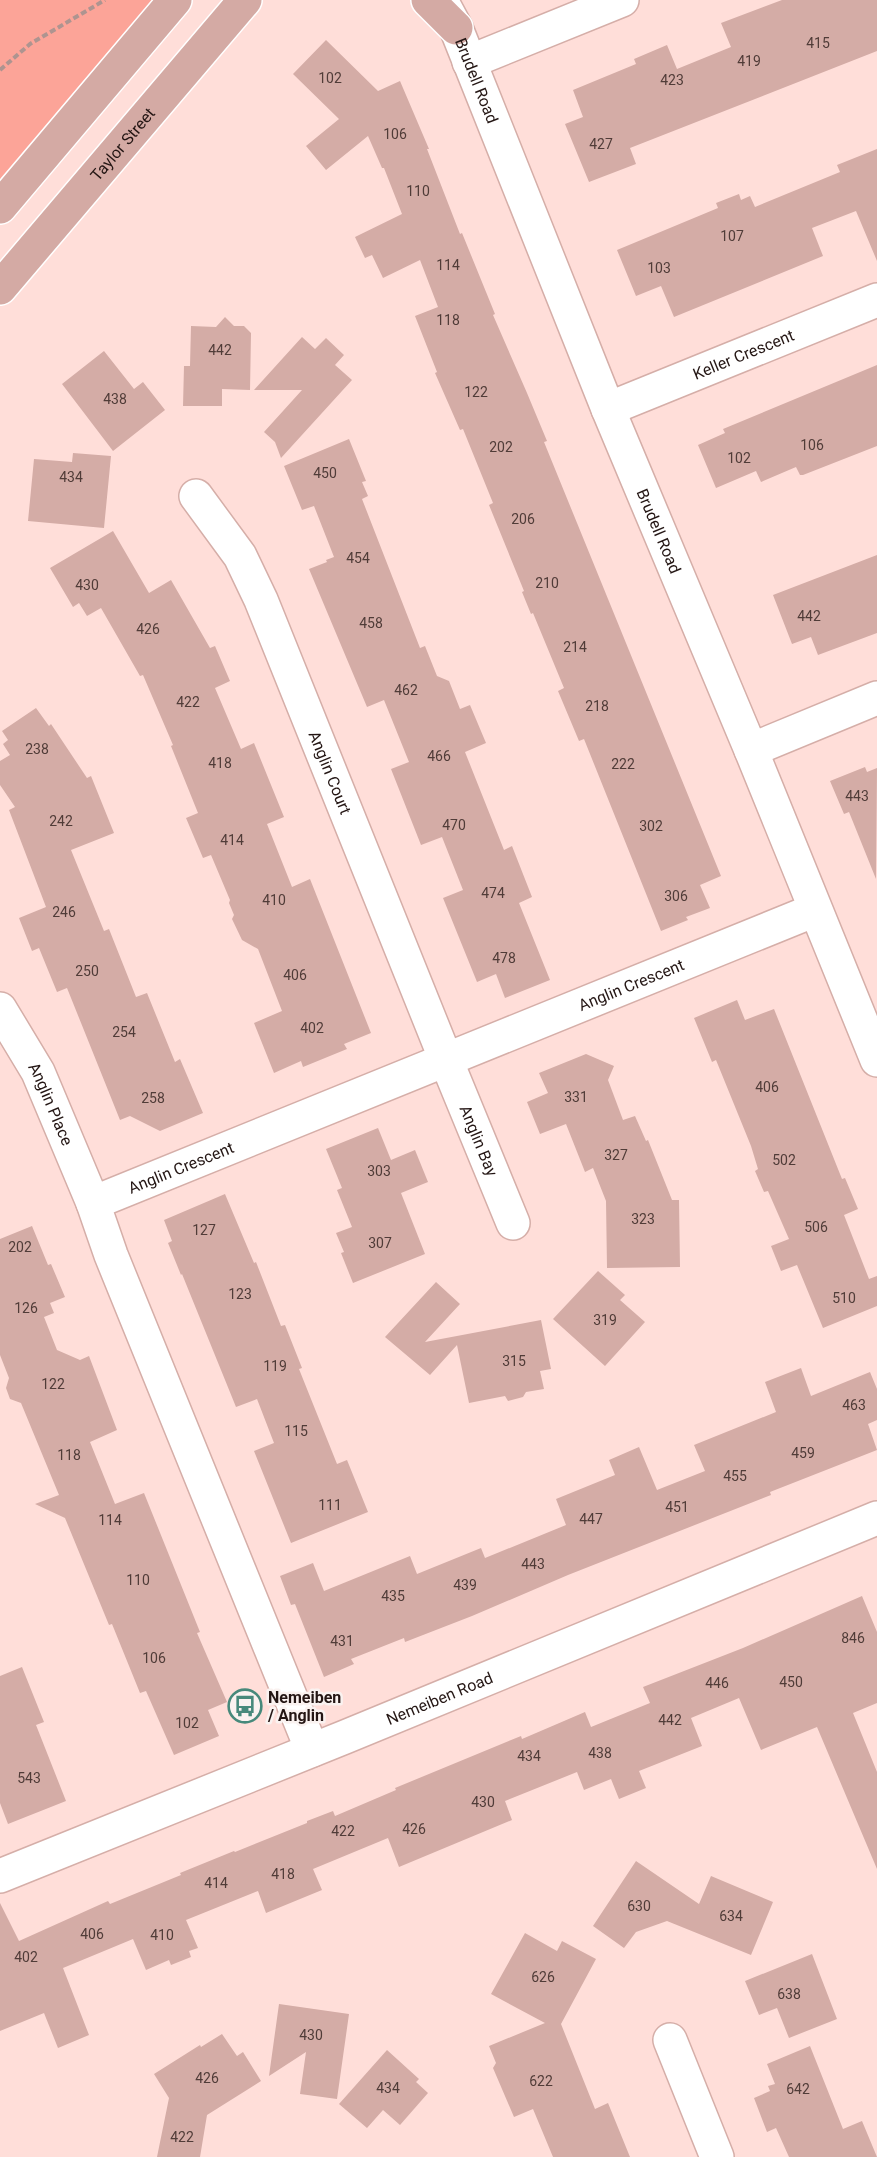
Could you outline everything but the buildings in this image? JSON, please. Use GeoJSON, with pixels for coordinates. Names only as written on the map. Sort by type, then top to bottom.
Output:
{"type":"FeatureCollection","features":[{"type":"Feature","properties":{"kind":"main road"},"geometry":{"type":"LineString","coordinates":[[0,207],[175,0]]}},
{"type":"Feature","properties":{"kind":"main road","name":"Taylor Street"},"geometry":{"type":"LineString","coordinates":[[0,288],[245,0]]}},
{"type":"Feature","properties":{"kind":"main road"},"geometry":{"type":"LineString","coordinates":[[428,0],[448,14]]}},
{"type":"Feature","properties":{"kind":"street"},"geometry":{"type":"LineString","coordinates":[[470,62],[622,0]]}},
{"type":"Feature","properties":{"kind":"street","name":"Brudell Road"},"geometry":{"type":"LineString","coordinates":[[448,14],[470,62],[608,409],[752,750],[877,1060]]}},
{"type":"Feature","properties":{"kind":"street","name":"Keller Crescent"},"geometry":{"type":"LineString","coordinates":[[608,409],[877,300]]}},
{"type":"Feature","properties":{"kind":"street","name":"Anglin Court"},"geometry":{"type":"LineString","coordinates":[[196,496],[240,556],[261,600],[446,1060]]}},
{"type":"Feature","properties":{"kind":"street"},"geometry":{"type":"LineString","coordinates":[[752,750],[877,698]]}},
{"type":"Feature","properties":{"kind":"street","name":"Anglin Crescent"},"geometry":{"type":"LineString","coordinates":[[93,1203],[815,910]]}},
{"type":"Feature","properties":{"kind":"street","name":"Anglin Place"},"geometry":{"type":"LineString","coordinates":[[0,1009],[38,1072],[93,1203]]}},
{"type":"Feature","properties":{"kind":"street","name":"Anglin Bay"},"geometry":{"type":"LineString","coordinates":[[446,1060],[513,1223]]}},
{"type":"Feature","properties":{"kind":"street"},"geometry":{"type":"LineString","coordinates":[[93,1203],[111,1255],[312,1750]]}},
{"type":"Feature","properties":{"kind":"street","name":"Nemeiben Road"},"geometry":{"type":"LineString","coordinates":[[0,1876],[877,1518]]}},
{"type":"Feature","properties":{"kind":"street"},"geometry":{"type":"LineString","coordinates":[[670,2040],[717,2157]]}},
{"type":"Feature","properties":{"kind":"path"},"geometry":{"type":"LineString","coordinates":[[0,70],[30,44],[105,0]]}},
{"type":"Feature","properties":{"kind":"shaded area"},"geometry":{"type":"Polygon","coordinates":[[[0,0],[175,0],[0,207],[0,0]]]}},
{"type":"Feature","properties":{"kind":"place","name":"Nemeiben / Anglin"},"geometry":{"type":"Point","coordinates":[245,1706]}}]}
